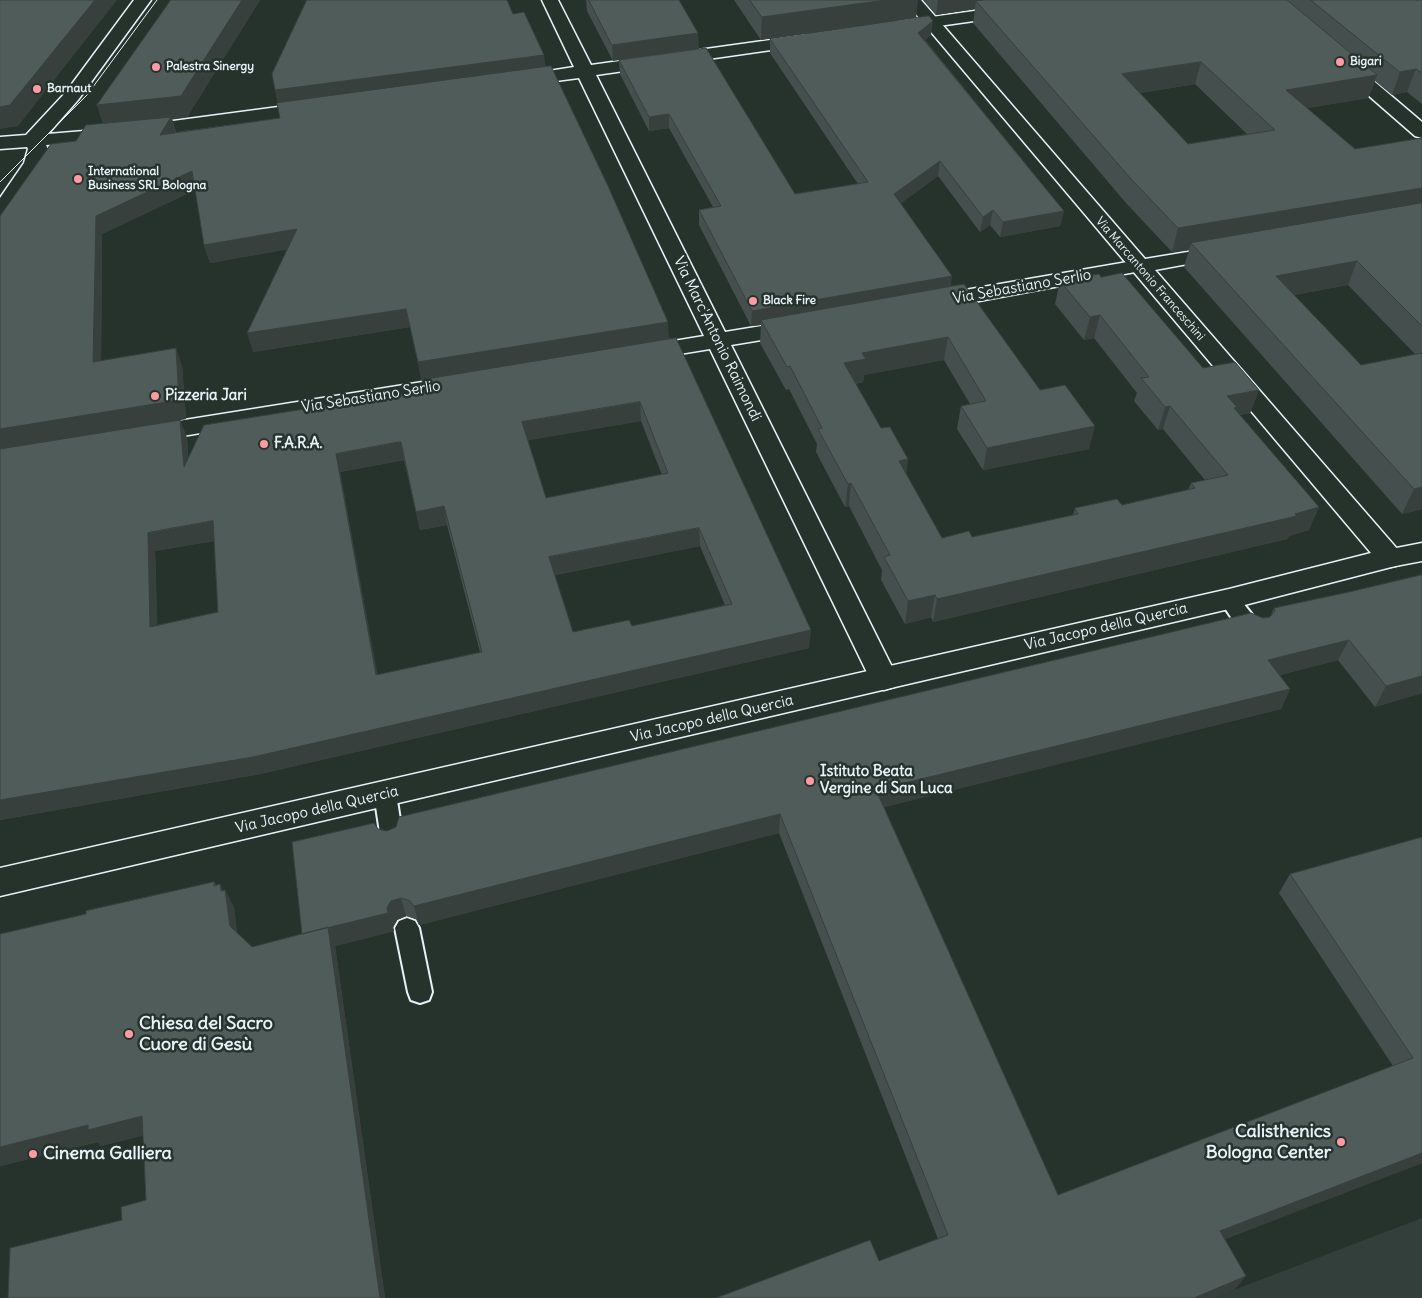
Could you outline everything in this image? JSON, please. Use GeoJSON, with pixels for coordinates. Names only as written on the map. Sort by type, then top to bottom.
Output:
{"type":"FeatureCollection","features":[{"type":"Feature","properties":{"kind":"street"},"geometry":{"type":"LineString","coordinates":[[34,139],[72,96],[143,0]]}},
{"type":"Feature","properties":{"kind":"street","name":"Via Marc'Antonio Raimondi"},"geometry":{"type":"LineString","coordinates":[[550,0],[884,679]]}},
{"type":"Feature","properties":{"kind":"street","name":"Via Marcantonio Franceschini"},"geometry":{"type":"LineString","coordinates":[[912,0],[1390,558]]}},
{"type":"Feature","properties":{"kind":"street"},"geometry":{"type":"LineString","coordinates":[[890,28],[1088,0]]}},
{"type":"Feature","properties":{"kind":"street"},"geometry":{"type":"LineString","coordinates":[[497,84],[821,38]]}},
{"type":"Feature","properties":{"kind":"street"},"geometry":{"type":"LineString","coordinates":[[1333,56],[1422,132]]}},
{"type":"Feature","properties":{"kind":"street"},"geometry":{"type":"LineString","coordinates":[[0,143],[120,134],[331,106]]}},
{"type":"Feature","properties":{"kind":"street"},"geometry":{"type":"LineString","coordinates":[[0,212],[34,163],[38,149],[34,139]]}},
{"type":"Feature","properties":{"kind":"street","name":"Via Sebastiano Serlio"},"geometry":{"type":"LineString","coordinates":[[920,305],[1239,249]]}},
{"type":"Feature","properties":{"kind":"street"},"geometry":{"type":"LineString","coordinates":[[620,357],[814,324]]}},
{"type":"Feature","properties":{"kind":"street","name":"Via Sebastiano Serlio"},"geometry":{"type":"LineString","coordinates":[[128,437],[482,379]]}},
{"type":"Feature","properties":{"kind":"street","name":"Via Jacopo della Quercia"},"geometry":{"type":"LineString","coordinates":[[0,882],[884,679],[1228,599],[1390,558],[1422,552]]}},
{"type":"Feature","properties":{"kind":"lane"},"geometry":{"type":"LineString","coordinates":[[1228,599],[1254,631]]}},
{"type":"Feature","properties":{"kind":"lane"},"geometry":{"type":"LineString","coordinates":[[385,794],[392,840]]}},
{"type":"Feature","properties":{"kind":"lane"},"geometry":{"type":"LineString","coordinates":[[408,928],[420,992]]}},
{"type":"Feature","properties":{"kind":"shaded area"},"geometry":{"type":"Polygon","coordinates":[[[1422,1218],[1422,1298],[1216,1298],[1234,1290],[1422,1218]]]}},
{"type":"Feature","properties":{"kind":"building"},"geometry":{"type":"Polygon","coordinates":[[[0,0],[95,0],[10,105],[0,107],[0,0]]]}},
{"type":"Feature","properties":{"kind":"building"},"geometry":{"type":"Polygon","coordinates":[[[171,0],[242,0],[181,96],[97,105],[171,0]]]}},
{"type":"Feature","properties":{"kind":"building"},"geometry":{"type":"Polygon","coordinates":[[[307,0],[507,0],[513,14],[524,12],[544,55],[275,90],[272,74],[307,0]]]}},
{"type":"Feature","properties":{"kind":"building"},"geometry":{"type":"Polygon","coordinates":[[[589,0],[679,0],[698,33],[612,45],[589,0]]]}},
{"type":"Feature","properties":{"kind":"building"},"geometry":{"type":"Polygon","coordinates":[[[750,0],[886,0],[762,17],[750,0]]]}},
{"type":"Feature","properties":{"kind":"building"},"geometry":{"type":"Polygon","coordinates":[[[1287,0],[1377,75],[1286,90],[1355,149],[1422,138],[1422,188],[1178,228],[1132,180],[976,1],[1287,0]],[[1201,62],[1122,74],[1188,144],[1275,130],[1201,62]]]}},
{"type":"Feature","properties":{"kind":"building"},"geometry":{"type":"Polygon","coordinates":[[[1311,0],[1422,0],[1422,73],[1416,69],[1400,72],[1311,0]]]}},
{"type":"Feature","properties":{"kind":"building"},"geometry":{"type":"Polygon","coordinates":[[[929,16],[933,21],[918,33],[1064,211],[1003,222],[993,210],[983,217],[940,161],[894,194],[952,276],[752,311],[699,210],[721,206],[669,114],[649,117],[619,60],[706,48],[795,194],[868,182],[770,39],[929,16]]]}},
{"type":"Feature","properties":{"kind":"building"},"geometry":{"type":"Polygon","coordinates":[[[551,66],[608,186],[668,322],[418,362],[406,309],[247,333],[297,229],[204,245],[192,171],[96,216],[93,362],[176,348],[179,400],[0,429],[0,216],[51,144],[76,141],[86,125],[171,117],[160,135],[280,118],[277,103],[551,66]]]}},
{"type":"Feature","properties":{"kind":"building"},"geometry":{"type":"Polygon","coordinates":[[[1422,203],[1422,326],[1357,261],[1276,276],[1361,365],[1422,353],[1422,487],[1414,489],[1191,243],[1422,203]]]}},
{"type":"Feature","properties":{"kind":"building"},"geometry":{"type":"Polygon","coordinates":[[[1122,273],[1203,368],[1235,362],[1259,390],[1227,396],[1237,407],[1234,408],[1319,507],[1295,514],[1297,516],[937,599],[935,595],[908,601],[884,557],[890,555],[851,483],[848,484],[818,429],[822,428],[790,366],[787,367],[761,320],[964,284],[1040,390],[1065,385],[1095,426],[987,448],[961,406],[986,401],[948,337],[862,353],[866,359],[844,363],[881,428],[890,427],[908,459],[899,461],[942,538],[969,531],[972,537],[1078,514],[1075,508],[1117,499],[1122,505],[1195,488],[1191,483],[1228,475],[1170,406],[1165,407],[1141,378],[1149,377],[1100,315],[1090,317],[1060,281],[1099,274],[1101,277],[1122,273]]]}},
{"type":"Feature","properties":{"kind":"building"},"geometry":{"type":"Polygon","coordinates":[[[676,338],[811,630],[253,757],[0,800],[0,449],[180,420],[184,467],[204,425],[424,390],[422,380],[676,338]],[[640,402],[522,422],[546,498],[668,473],[640,402]],[[401,442],[336,454],[376,675],[482,652],[444,506],[416,512],[401,442]],[[213,521],[148,533],[150,627],[218,612],[213,521]],[[699,528],[549,557],[573,632],[629,620],[632,626],[732,604],[699,528]]]}},
{"type":"Feature","properties":{"kind":"building"},"geometry":{"type":"Polygon","coordinates":[[[1422,575],[1422,676],[1386,686],[1349,640],[1268,660],[1290,689],[876,790],[1058,1195],[1413,1058],[1290,874],[1422,837],[1422,1153],[1220,1231],[1246,1276],[1194,1298],[716,1298],[870,1240],[879,1261],[948,1235],[780,814],[414,906],[410,901],[401,898],[391,901],[387,908],[388,913],[302,934],[292,842],[374,823],[378,829],[387,831],[396,827],[399,817],[1251,613],[1263,618],[1270,617],[1275,611],[1274,608],[1422,575]]]}},
{"type":"Feature","properties":{"kind":"building"},"geometry":{"type":"Polygon","coordinates":[[[214,882],[214,886],[220,884],[221,891],[225,890],[230,926],[252,947],[328,927],[380,1298],[8,1298],[10,1248],[122,1220],[121,1207],[146,1200],[142,1116],[88,1130],[88,1125],[0,1147],[0,934],[86,914],[86,911],[214,882]]]}},
{"type":"Feature","properties":{"kind":"tram line"},"geometry":{"type":"LineString","coordinates":[[0,182],[87,95],[157,0]]}},
{"type":"Feature","properties":{"kind":"place","name":"Bigari"},"geometry":{"type":"Point","coordinates":[1340,62]}},
{"type":"Feature","properties":{"kind":"place","name":"Palestra Sinergy"},"geometry":{"type":"Point","coordinates":[156,67]}},
{"type":"Feature","properties":{"kind":"place","name":"Barnaut"},"geometry":{"type":"Point","coordinates":[37,89]}},
{"type":"Feature","properties":{"kind":"place","name":"International Business SRL Bologna"},"geometry":{"type":"Point","coordinates":[78,179]}},
{"type":"Feature","properties":{"kind":"place","name":"Black Fire"},"geometry":{"type":"Point","coordinates":[753,301]}},
{"type":"Feature","properties":{"kind":"place","name":"Pizzeria Jari"},"geometry":{"type":"Point","coordinates":[155,396]}},
{"type":"Feature","properties":{"kind":"place","name":"F.A.R.A."},"geometry":{"type":"Point","coordinates":[264,444]}},
{"type":"Feature","properties":{"kind":"place","name":"Istituto Beata Vergine di San Luca"},"geometry":{"type":"Point","coordinates":[810,781]}},
{"type":"Feature","properties":{"kind":"place","name":"Chiesa del Sacro Cuore di Gesù"},"geometry":{"type":"Point","coordinates":[129,1034]}},
{"type":"Feature","properties":{"kind":"place","name":"Calisthenics Bologna Center"},"geometry":{"type":"Point","coordinates":[1341,1142]}},
{"type":"Feature","properties":{"kind":"place","name":"Cinema Galliera"},"geometry":{"type":"Point","coordinates":[33,1154]}}]}
